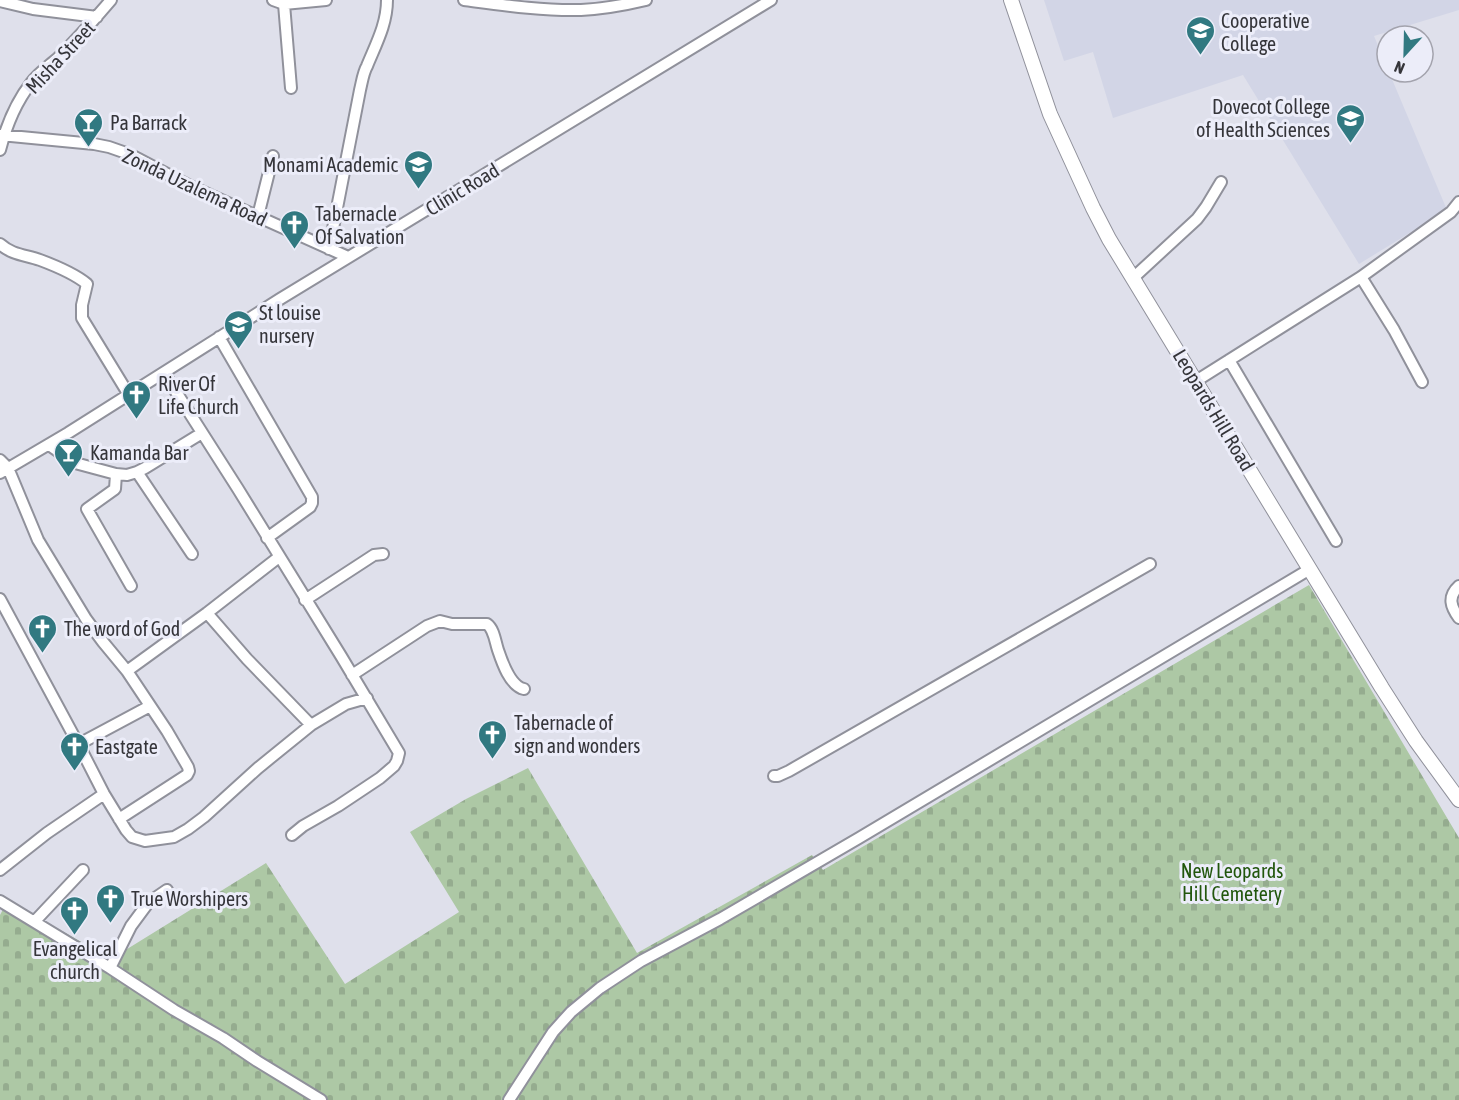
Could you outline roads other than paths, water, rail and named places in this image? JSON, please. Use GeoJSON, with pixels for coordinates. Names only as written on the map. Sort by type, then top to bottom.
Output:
{"type":"FeatureCollection","features":[{"type":"Feature","properties":{"kind":"main road","name":"Leopards Hill Road"},"geometry":{"type":"LineString","coordinates":[[1011,0],[1050,114],[1101,224],[1382,688],[1416,741],[1459,800]]}},
{"type":"Feature","properties":{"kind":"street","name":"Misha Street"},"geometry":{"type":"LineString","coordinates":[[0,150],[2,135],[20,100],[33,81],[86,29],[111,0]]}},
{"type":"Feature","properties":{"kind":"street"},"geometry":{"type":"LineString","coordinates":[[273,0],[285,4],[326,0]]}},
{"type":"Feature","properties":{"kind":"street"},"geometry":{"type":"LineString","coordinates":[[329,249],[360,90],[365,69],[384,25],[387,0]]}},
{"type":"Feature","properties":{"kind":"street"},"geometry":{"type":"LineString","coordinates":[[464,0],[581,10],[610,8],[646,0]]}},
{"type":"Feature","properties":{"kind":"street","name":"Clinic Road"},"geometry":{"type":"LineString","coordinates":[[3,467],[49,445],[348,257],[770,0]]}},
{"type":"Feature","properties":{"kind":"street"},"geometry":{"type":"LineString","coordinates":[[0,2],[33,9],[97,16]]}},
{"type":"Feature","properties":{"kind":"street"},"geometry":{"type":"LineString","coordinates":[[285,4],[291,88]]}},
{"type":"Feature","properties":{"kind":"street","name":"Zonda Uzalema Road"},"geometry":{"type":"LineString","coordinates":[[2,135],[94,144],[129,154],[190,186],[348,257]]}},
{"type":"Feature","properties":{"kind":"street"},"geometry":{"type":"LineString","coordinates":[[258,216],[273,156]]}},
{"type":"Feature","properties":{"kind":"street"},"geometry":{"type":"LineString","coordinates":[[1133,278],[1197,219],[1221,182]]}},
{"type":"Feature","properties":{"kind":"street"},"geometry":{"type":"LineString","coordinates":[[1196,381],[1361,277],[1451,212],[1459,202]]}},
{"type":"Feature","properties":{"kind":"street"},"geometry":{"type":"LineString","coordinates":[[0,244],[5,249],[40,260],[87,284],[82,305],[82,318],[129,395]]}},
{"type":"Feature","properties":{"kind":"street"},"geometry":{"type":"LineString","coordinates":[[1361,277],[1394,330],[1422,382]]}},
{"type":"Feature","properties":{"kind":"street"},"geometry":{"type":"LineString","coordinates":[[219,337],[312,497],[310,507],[267,538]]}},
{"type":"Feature","properties":{"kind":"street"},"geometry":{"type":"LineString","coordinates":[[1229,360],[1336,541]]}},
{"type":"Feature","properties":{"kind":"street"},"geometry":{"type":"LineString","coordinates":[[164,373],[399,753],[398,761],[380,777],[292,835]]}},
{"type":"Feature","properties":{"kind":"street"},"geometry":{"type":"LineString","coordinates":[[49,445],[75,463],[127,475],[137,472],[201,433]]}},
{"type":"Feature","properties":{"kind":"street"},"geometry":{"type":"LineString","coordinates":[[3,467],[38,540],[86,619],[127,671],[179,750],[189,771],[187,775],[119,819]]}},
{"type":"Feature","properties":{"kind":"street"},"geometry":{"type":"LineString","coordinates":[[137,472],[192,554]]}},
{"type":"Feature","properties":{"kind":"street"},"geometry":{"type":"LineString","coordinates":[[116,474],[115,489],[87,509],[131,586]]}},
{"type":"Feature","properties":{"kind":"street"},"geometry":{"type":"LineString","coordinates":[[305,600],[374,555],[383,554]]}},
{"type":"Feature","properties":{"kind":"street"},"geometry":{"type":"LineString","coordinates":[[127,671],[279,557]]}},
{"type":"Feature","properties":{"kind":"street"},"geometry":{"type":"LineString","coordinates":[[774,776],[789,771],[1150,564]]}},
{"type":"Feature","properties":{"kind":"street"},"geometry":{"type":"LineString","coordinates":[[509,1100],[553,1032],[571,1012],[600,988],[641,961],[720,919],[859,838],[1310,569]]}},
{"type":"Feature","properties":{"kind":"street"},"geometry":{"type":"LineString","coordinates":[[1459,586],[1451,600],[1453,610],[1459,618]]}},
{"type":"Feature","properties":{"kind":"street"},"geometry":{"type":"LineString","coordinates":[[1,603],[119,819],[132,837],[146,842],[174,837],[188,830],[311,725],[337,708],[366,698]]}},
{"type":"Feature","properties":{"kind":"street"},"geometry":{"type":"LineString","coordinates":[[207,613],[247,659],[311,725]]}},
{"type":"Feature","properties":{"kind":"street"},"geometry":{"type":"LineString","coordinates":[[352,675],[427,626],[437,622],[487,624],[491,627],[498,652],[513,683],[524,689]]}},
{"type":"Feature","properties":{"kind":"street"},"geometry":{"type":"LineString","coordinates":[[79,744],[150,706]]}},
{"type":"Feature","properties":{"kind":"street"},"geometry":{"type":"LineString","coordinates":[[0,870],[47,833],[104,794]]}},
{"type":"Feature","properties":{"kind":"street"},"geometry":{"type":"LineString","coordinates":[[35,921],[83,870]]}},
{"type":"Feature","properties":{"kind":"street"},"geometry":{"type":"LineString","coordinates":[[110,968],[131,926],[148,903],[167,890]]}},
{"type":"Feature","properties":{"kind":"street"},"geometry":{"type":"LineString","coordinates":[[0,901],[321,1100]]}},
{"type":"Feature","properties":{"kind":"place","name":"Cooperative College"},"geometry":{"type":"Point","coordinates":[1200,56]}},
{"type":"Feature","properties":{"kind":"place","name":"Dovecot College of Health Sciences"},"geometry":{"type":"Point","coordinates":[1351,144]}},
{"type":"Feature","properties":{"kind":"place","name":"Pa Barrack"},"geometry":{"type":"Point","coordinates":[89,148]}},
{"type":"Feature","properties":{"kind":"place","name":"Monami Academic"},"geometry":{"type":"Point","coordinates":[419,190]}},
{"type":"Feature","properties":{"kind":"place","name":"Tabernacle Of Salvation"},"geometry":{"type":"Point","coordinates":[294,250]}},
{"type":"Feature","properties":{"kind":"place","name":"St louise nursery"},"geometry":{"type":"Point","coordinates":[238,350]}},
{"type":"Feature","properties":{"kind":"place","name":"River Of Life Church"},"geometry":{"type":"Point","coordinates":[137,420]}},
{"type":"Feature","properties":{"kind":"place","name":"Kamanda Bar"},"geometry":{"type":"Point","coordinates":[69,478]}},
{"type":"Feature","properties":{"kind":"place","name":"The word of God"},"geometry":{"type":"Point","coordinates":[43,654]}},
{"type":"Feature","properties":{"kind":"place","name":"Tabernacle of sign and wonders"},"geometry":{"type":"Point","coordinates":[493,760]}},
{"type":"Feature","properties":{"kind":"place","name":"Eastgate"},"geometry":{"type":"Point","coordinates":[74,772]}},
{"type":"Feature","properties":{"kind":"place","name":"True Worshipers"},"geometry":{"type":"Point","coordinates":[110,924]}},
{"type":"Feature","properties":{"kind":"place","name":"Evangelical church"},"geometry":{"type":"Point","coordinates":[75,936]}},
{"type":"Feature","properties":{"kind":"park label","name":"New Leopards Hill Cemetery"},"geometry":{"type":"Point","coordinates":[1232,882]}}]}
